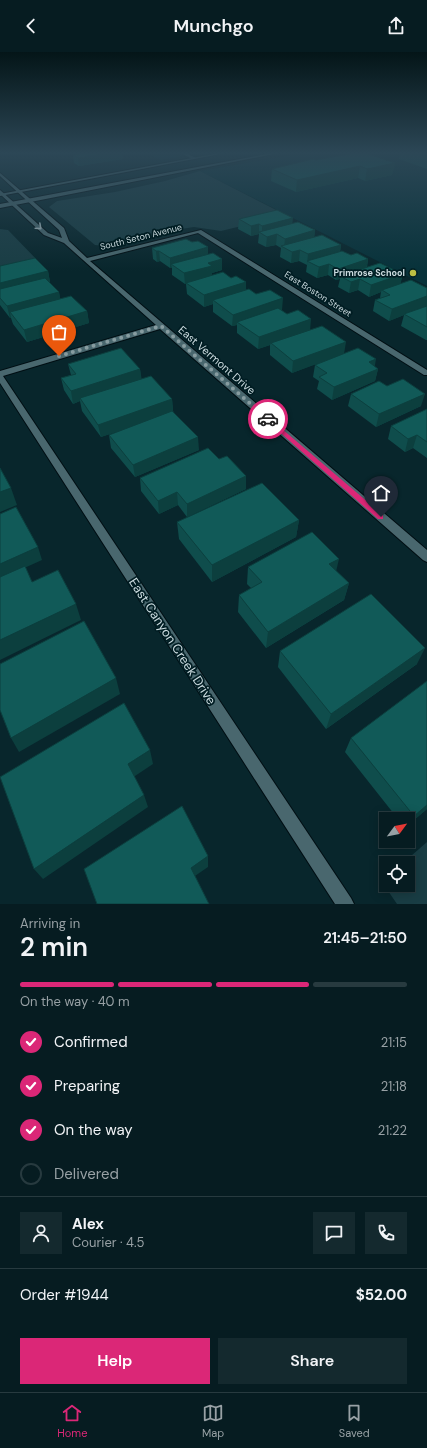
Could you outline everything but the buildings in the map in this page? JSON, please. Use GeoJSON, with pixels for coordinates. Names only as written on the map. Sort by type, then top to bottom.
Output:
{"type":"FeatureCollection","features":[{"type":"Feature","properties":{"kind":"street"},"geometry":{"type":"LineString","coordinates":[[1,193],[12,192]]}},
{"type":"Feature","properties":{"kind":"street","name":"East Vermont Drive"},"geometry":{"type":"LineString","coordinates":[[20,192],[62,229],[66,242]]}},
{"type":"Feature","properties":{"kind":"street"},"geometry":{"type":"LineString","coordinates":[[0,206],[72,192]]}},
{"type":"Feature","properties":{"kind":"street","name":"East Vermont Drive"},"geometry":{"type":"LineString","coordinates":[[1,193],[46,234],[66,242],[427,557]]}},
{"type":"Feature","properties":{"kind":"street","name":"South Seton Avenue"},"geometry":{"type":"LineString","coordinates":[[86,260],[199,231]]}},
{"type":"Feature","properties":{"kind":"street","name":"East Boston Street"},"geometry":{"type":"LineString","coordinates":[[199,231],[427,373]]}},
{"type":"Feature","properties":{"kind":"street"},"geometry":{"type":"LineString","coordinates":[[0,374],[161,326]]}},
{"type":"Feature","properties":{"kind":"street","name":"East Canyon Creek Drive"},"geometry":{"type":"LineString","coordinates":[[0,377],[345,904]]}},
{"type":"Feature","properties":{"kind":"shaded area"},"geometry":{"type":"Polygon","coordinates":[[[115,192],[241,192],[286,215],[221,231],[194,227],[181,229],[112,247],[95,245],[49,207],[57,201],[115,192]]]}},
{"type":"Feature","properties":{"kind":"shaded area"},"geometry":{"type":"Polygon","coordinates":[[[241,192],[427,192],[427,286],[241,192]]]}},
{"type":"Feature","properties":{"kind":"shaded area"},"geometry":{"type":"Polygon","coordinates":[[[0,229],[8,230],[39,262],[0,272],[0,229]]]}},
{"type":"Feature","properties":{"kind":"shaded area"},"geometry":{"type":"Polygon","coordinates":[[[427,842],[427,904],[397,904],[389,892],[415,892],[415,856],[411,856],[427,842]]]}},
{"type":"Feature","properties":{"kind":"way so far"},"geometry":{"type":"LineString","coordinates":[[59,356],[161,326],[268,419]]}},
{"type":"Feature","properties":{"kind":"place","name":"Primrose School"},"geometry":{"type":"Point","coordinates":[413,273]}},
{"type":"Feature","properties":{"kind":"route"},"geometry":{"type":"LineString","coordinates":[[268,419],[381,517]]}}]}
